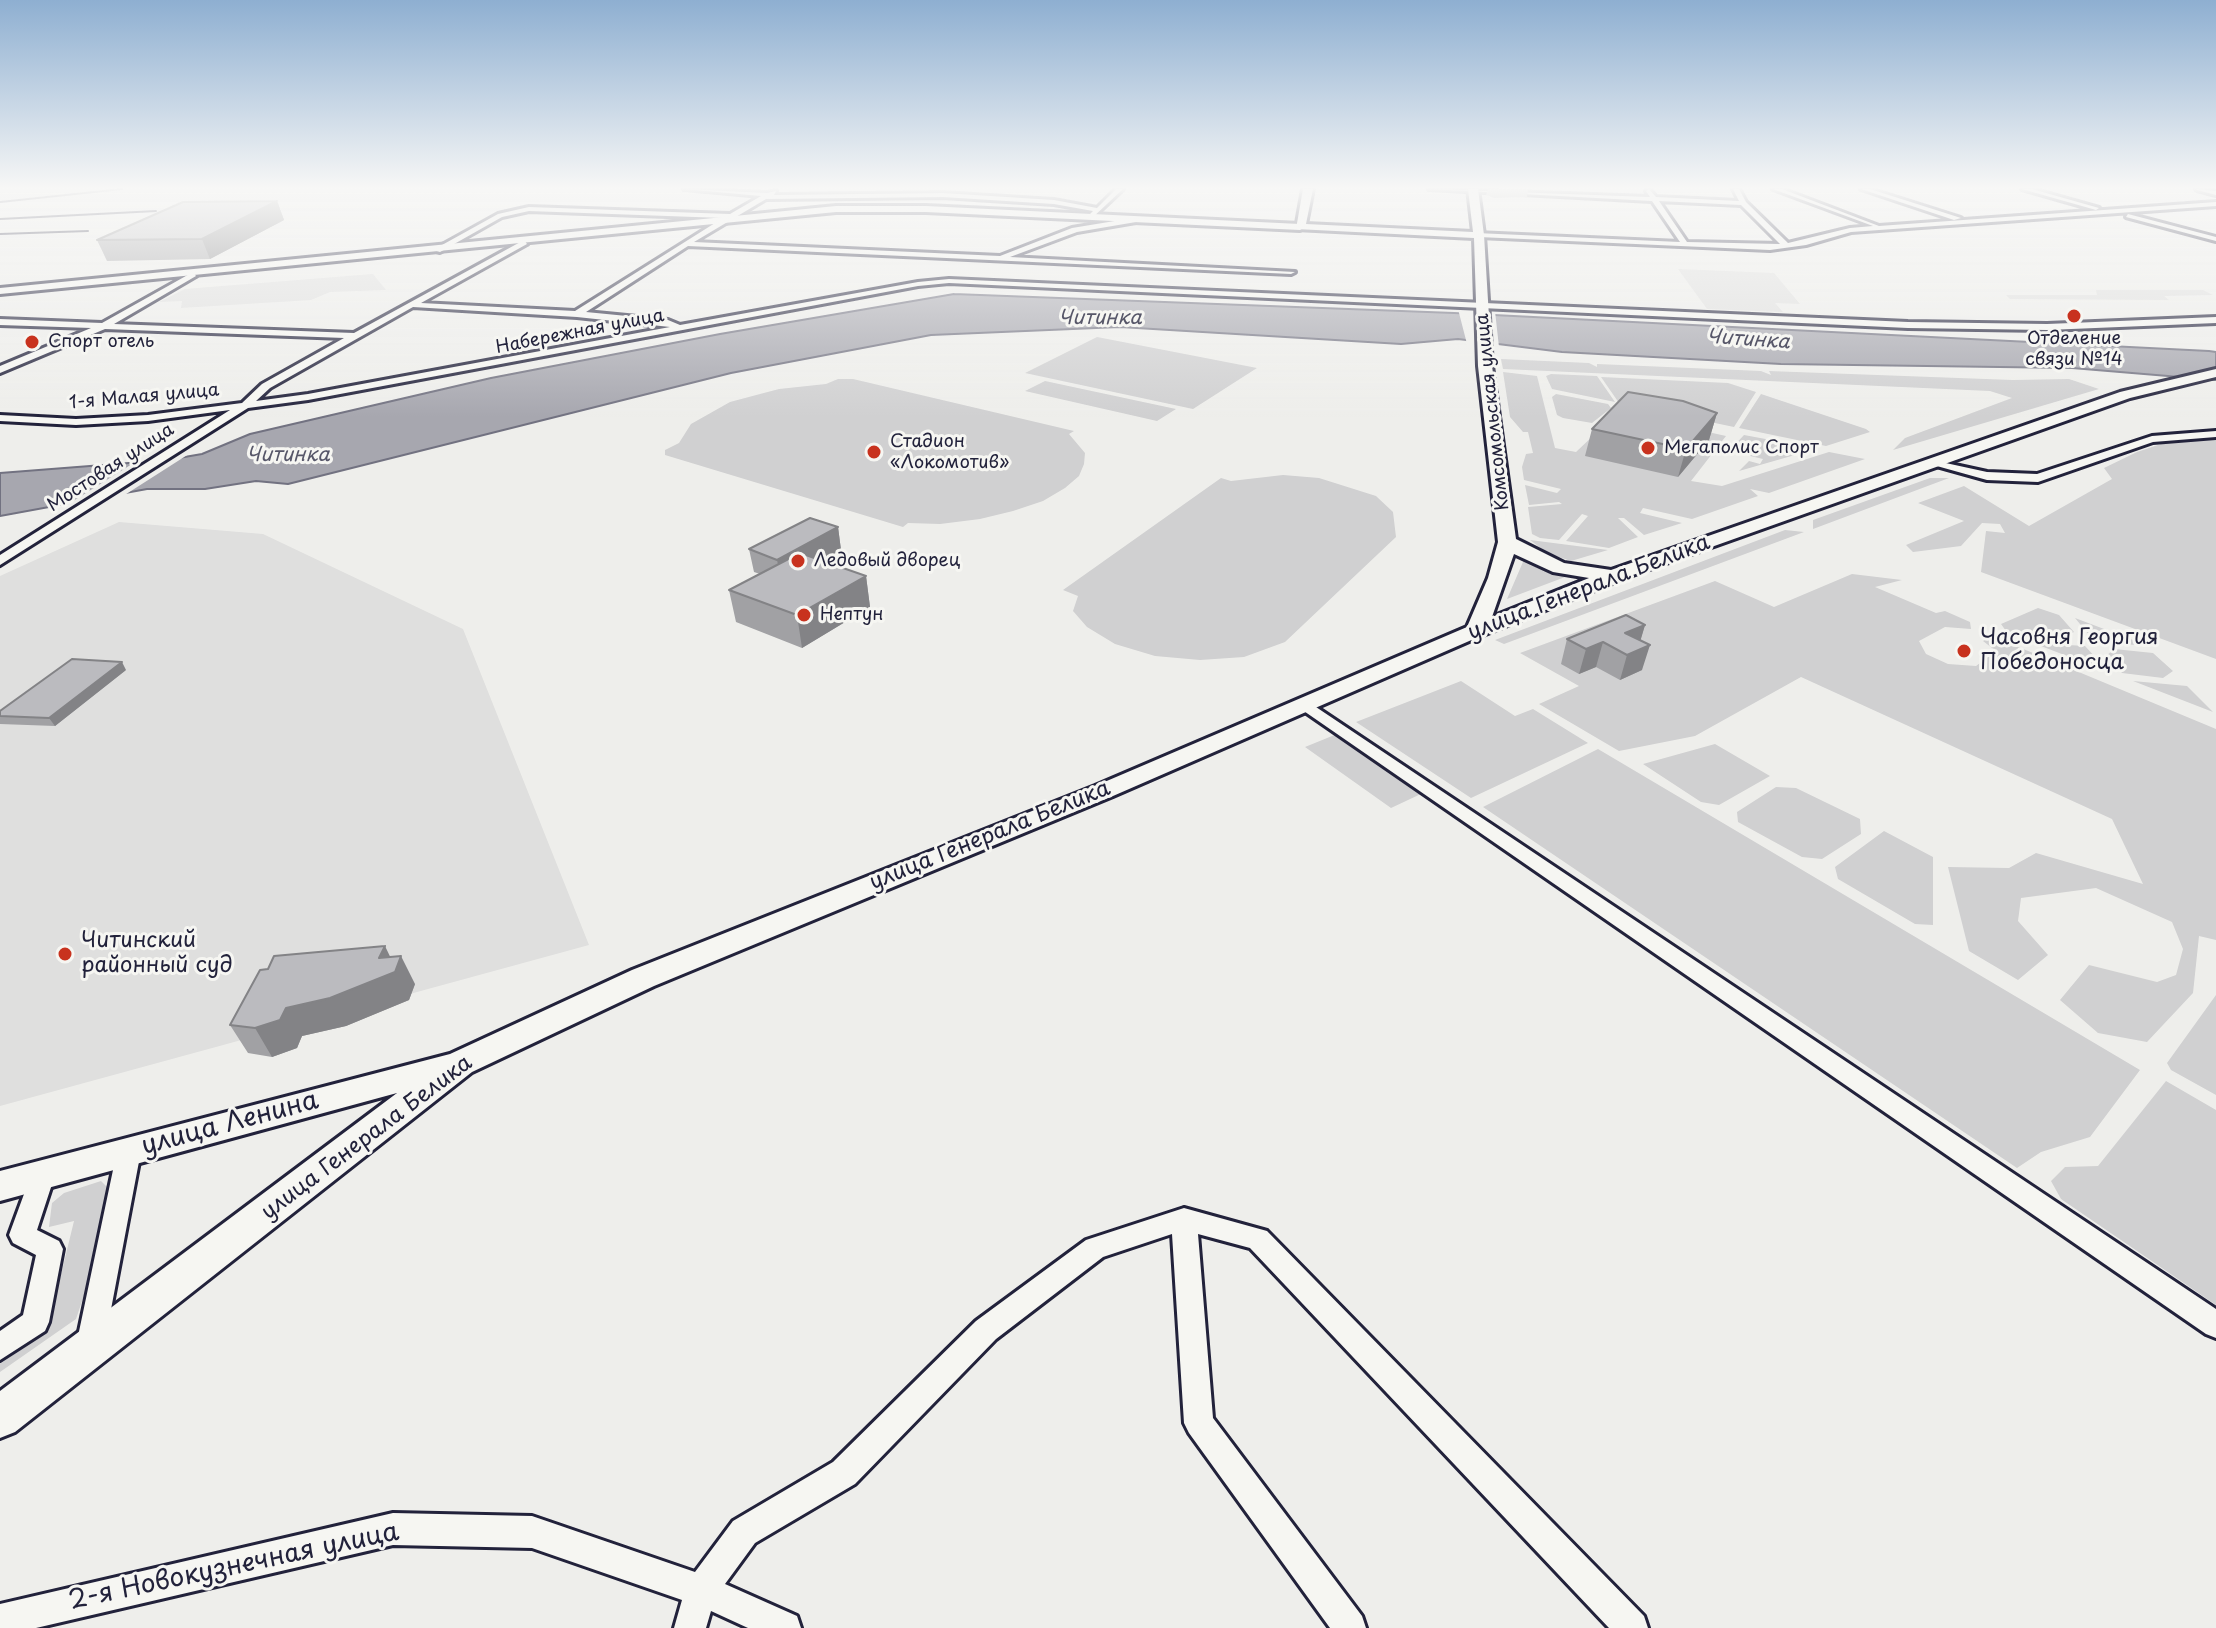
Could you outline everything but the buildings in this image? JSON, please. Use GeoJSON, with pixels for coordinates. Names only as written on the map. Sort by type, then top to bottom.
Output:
{"type":"FeatureCollection","features":[{"type":"Feature","properties":{"kind":"main road","name":"Комсомольская улица"},"geometry":{"type":"LineString","coordinates":[[1476,631],[1498,578],[1507,542],[1485,366],[1480,265]]}},
{"type":"Feature","properties":{"kind":"main road","name":"улица Генерала Белика"},"geometry":{"type":"LineString","coordinates":[[0,1417],[460,1063],[643,978],[1104,791],[1476,631],[1614,576],[2125,395],[2216,373]]}},
{"type":"Feature","properties":{"kind":"main road","name":"улица Генерала Белика"},"geometry":{"type":"LineString","coordinates":[[2068,415],[2216,385]]}},
{"type":"Feature","properties":{"kind":"main road"},"geometry":{"type":"LineString","coordinates":[[1507,542],[1540,561],[1560,568],[1614,576]]}},
{"type":"Feature","properties":{"kind":"main road","name":"улица Ленина"},"geometry":{"type":"LineString","coordinates":[[0,1186],[460,1063]]}},
{"type":"Feature","properties":{"kind":"street"},"geometry":{"type":"LineString","coordinates":[[0,291],[285,265]]}},
{"type":"Feature","properties":{"kind":"street"},"geometry":{"type":"LineString","coordinates":[[244,406],[261,389],[483,265]]}},
{"type":"Feature","properties":{"kind":"street"},"geometry":{"type":"LineString","coordinates":[[577,314],[656,265]]}},
{"type":"Feature","properties":{"kind":"street"},"geometry":{"type":"LineString","coordinates":[[918,284],[983,265]]}},
{"type":"Feature","properties":{"kind":"street"},"geometry":{"type":"LineString","coordinates":[[1145,265],[1291,272]]}},
{"type":"Feature","properties":{"kind":"street"},"geometry":{"type":"LineString","coordinates":[[973,269],[982,281]]}},
{"type":"Feature","properties":{"kind":"street"},"geometry":{"type":"LineString","coordinates":[[0,370],[104,326],[193,274]]}},
{"type":"Feature","properties":{"kind":"street","name":"Набережная улица"},"geometry":{"type":"LineString","coordinates":[[244,406],[918,284],[982,281],[1908,325],[2033,327],[2216,320]]}},
{"type":"Feature","properties":{"kind":"street"},"geometry":{"type":"LineString","coordinates":[[412,305],[577,314],[668,323],[681,329]]}},
{"type":"Feature","properties":{"kind":"street"},"geometry":{"type":"LineString","coordinates":[[0,322],[353,336]]}},
{"type":"Feature","properties":{"kind":"street","name":"1-я Малая улица"},"geometry":{"type":"LineString","coordinates":[[0,418],[76,422],[244,406]]}},
{"type":"Feature","properties":{"kind":"street","name":"Мостовая улица"},"geometry":{"type":"LineString","coordinates":[[0,561],[204,428],[244,406]]}},
{"type":"Feature","properties":{"kind":"street"},"geometry":{"type":"LineString","coordinates":[[1932,463],[1987,476],[2038,478],[2152,439],[2216,434]]}},
{"type":"Feature","properties":{"kind":"street"},"geometry":{"type":"LineString","coordinates":[[1304,704],[2216,1325]]}},
{"type":"Feature","properties":{"kind":"street"},"geometry":{"type":"LineString","coordinates":[[88,1351],[129,1151]]}},
{"type":"Feature","properties":{"kind":"street"},"geometry":{"type":"LineString","coordinates":[[0,1347],[35,1322],[50,1249],[22,1235],[43,1175]]}},
{"type":"Feature","properties":{"kind":"street"},"geometry":{"type":"LineString","coordinates":[[1184,1219],[1199,1423],[1350,1628]]}},
{"type":"Feature","properties":{"kind":"street"},"geometry":{"type":"LineString","coordinates":[[690,1628],[701,1590],[744,1532],[844,1473],[998,1321],[1095,1248],[1184,1219],[1258,1239],[1632,1628]]}},
{"type":"Feature","properties":{"kind":"street","name":"2-я Новокузнечная улица"},"geometry":{"type":"LineString","coordinates":[[1,1619],[393,1529],[532,1532],[701,1590],[785,1628]]}},
{"type":"Feature","properties":{"kind":"shaded area"},"geometry":{"type":"Polygon","coordinates":[[[1678,269],[1774,273],[1800,304],[1775,303],[1783,312],[1707,309],[1678,269]]]}},
{"type":"Feature","properties":{"kind":"shaded area"},"geometry":{"type":"Polygon","coordinates":[[[373,274],[386,290],[330,292],[311,300],[181,308],[182,301],[159,302],[185,289],[373,274]]]}},
{"type":"Feature","properties":{"kind":"shaded area"},"geometry":{"type":"Polygon","coordinates":[[[2096,290],[2203,290],[2213,295],[2164,296],[2169,300],[2010,299],[2006,295],[2097,295],[2096,290]]]}},
{"type":"Feature","properties":{"kind":"shaded area"},"geometry":{"type":"Polygon","coordinates":[[[1097,337],[1257,368],[1193,409],[1025,373],[1097,337]]]}},
{"type":"Feature","properties":{"kind":"shaded area"},"geometry":{"type":"Polygon","coordinates":[[[1501,359],[1589,363],[1597,367],[1597,364],[1761,371],[1771,375],[1769,371],[2013,380],[2069,379],[2099,389],[1893,450],[1905,438],[2012,398],[1990,391],[1503,369],[1501,359]]]}},
{"type":"Feature","properties":{"kind":"shaded area"},"geometry":{"type":"Polygon","coordinates":[[[1503,372],[1537,376],[1555,448],[1576,452],[1618,412],[1726,436],[1691,481],[1722,486],[1829,452],[1865,459],[1769,493],[1750,489],[1758,496],[1692,519],[1643,508],[1640,513],[1682,523],[1644,535],[1624,518],[1618,518],[1638,537],[1609,548],[1566,541],[1588,516],[1582,514],[1559,540],[1540,538],[1532,534],[1528,507],[1562,504],[1529,505],[1525,485],[1557,493],[1561,489],[1524,480],[1522,467],[1526,454],[1533,453],[1528,432],[1523,432],[1510,417],[1503,372]]]}},
{"type":"Feature","properties":{"kind":"shaded area"},"geometry":{"type":"Polygon","coordinates":[[[1546,376],[1597,376],[1615,402],[1552,389],[1546,376]]]}},
{"type":"Feature","properties":{"kind":"shaded area"},"geometry":{"type":"Polygon","coordinates":[[[1601,377],[1728,383],[1756,392],[1734,427],[1619,403],[1601,377]]]}},
{"type":"Feature","properties":{"kind":"shaded area","name":"Стадион «Локомотив»"},"geometry":{"type":"Polygon","coordinates":[[[838,379],[853,379],[1074,431],[1069,434],[1085,453],[1084,464],[1079,476],[1043,501],[980,519],[940,524],[908,523],[903,527],[665,455],[665,450],[679,443],[691,424],[730,402],[779,389],[826,384],[838,379]]]}},
{"type":"Feature","properties":{"kind":"shaded area"},"geometry":{"type":"Polygon","coordinates":[[[1045,381],[1176,409],[1157,421],[1025,391],[1045,381]]]}},
{"type":"Feature","properties":{"kind":"shaded area"},"geometry":{"type":"Polygon","coordinates":[[[1556,394],[1608,404],[1611,408],[1592,423],[1563,418],[1557,415],[1552,397],[1556,394]]]}},
{"type":"Feature","properties":{"kind":"shaded area"},"geometry":{"type":"Polygon","coordinates":[[[1761,394],[1870,432],[1826,446],[1739,428],[1761,394]]]}},
{"type":"Feature","properties":{"kind":"shaded area"},"geometry":{"type":"Polygon","coordinates":[[[1744,435],[1803,446],[1809,451],[1739,471],[1749,461],[1760,464],[1763,459],[1729,451],[1744,435]]]}},
{"type":"Feature","properties":{"kind":"shaded area"},"geometry":{"type":"Polygon","coordinates":[[[2216,439],[2216,659],[1981,572],[1986,531],[2005,533],[2000,524],[1982,523],[1961,546],[1913,552],[1906,545],[1964,521],[1918,503],[1964,486],[2029,526],[2112,479],[2104,468],[2137,452],[2170,441],[2216,439]]]}},
{"type":"Feature","properties":{"kind":"shaded area"},"geometry":{"type":"Polygon","coordinates":[[[1283,475],[1319,478],[1376,496],[1393,512],[1396,537],[1285,642],[1244,657],[1200,660],[1155,656],[1115,644],[1087,627],[1073,611],[1078,596],[1063,590],[1221,478],[1231,481],[1283,475]]]}},
{"type":"Feature","properties":{"kind":"shaded area"},"geometry":{"type":"Polygon","coordinates":[[[1930,478],[1949,478],[1813,529],[1813,520],[1930,478]]]}},
{"type":"Feature","properties":{"kind":"shaded area"},"geometry":{"type":"Polygon","coordinates":[[[119,522],[263,534],[463,629],[589,945],[0,1106],[0,576],[119,522]]]}},
{"type":"Feature","properties":{"kind":"shaded area"},"geometry":{"type":"Polygon","coordinates":[[[1785,530],[1804,532],[1504,644],[1495,640],[1785,530]]]}},
{"type":"Feature","properties":{"kind":"shaded area"},"geometry":{"type":"Polygon","coordinates":[[[1530,540],[1608,550],[1571,561],[1547,553],[1530,540]]]}},
{"type":"Feature","properties":{"kind":"shaded area"},"geometry":{"type":"Polygon","coordinates":[[[1526,555],[1573,574],[1507,599],[1526,555]]]}},
{"type":"Feature","properties":{"kind":"shaded area"},"geometry":{"type":"Polygon","coordinates":[[[1852,574],[1902,580],[1875,587],[1936,613],[1945,611],[1970,622],[1971,629],[1945,627],[1919,641],[1926,654],[1948,664],[1976,666],[1996,651],[1983,641],[1992,636],[2216,729],[2216,940],[2199,936],[2193,993],[2147,1042],[2098,1033],[2060,1000],[2089,965],[2157,982],[2176,975],[2183,949],[2172,922],[2096,888],[2021,898],[2018,921],[2048,955],[2018,980],[1969,951],[1948,867],[2009,868],[2036,853],[2143,884],[2112,819],[1801,677],[1695,736],[1619,751],[1539,704],[1579,686],[1520,653],[1715,581],[1774,607],[1852,574]]]}},
{"type":"Feature","properties":{"kind":"shaded area"},"geometry":{"type":"Polygon","coordinates":[[[2038,608],[2059,615],[2074,632],[2060,639],[2026,638],[2006,631],[2001,624],[2038,608]]]}},
{"type":"Feature","properties":{"kind":"shaded area"},"geometry":{"type":"Polygon","coordinates":[[[2075,618],[2149,646],[2095,642],[2075,618]]]}},
{"type":"Feature","properties":{"kind":"shaded area"},"geometry":{"type":"Polygon","coordinates":[[[2033,643],[2085,646],[2109,672],[2033,643]]]}},
{"type":"Feature","properties":{"kind":"shaded area"},"geometry":{"type":"Polygon","coordinates":[[[2114,649],[2153,653],[2173,671],[2163,678],[2122,673],[2105,657],[2114,649]]]}},
{"type":"Feature","properties":{"kind":"shaded area"},"geometry":{"type":"Polygon","coordinates":[[[1461,681],[1515,716],[1533,709],[1588,743],[1471,798],[1356,722],[1461,681]]]}},
{"type":"Feature","properties":{"kind":"shaded area"},"geometry":{"type":"Polygon","coordinates":[[[2133,681],[2187,686],[2213,712],[2133,681]]]}},
{"type":"Feature","properties":{"kind":"shaded area"},"geometry":{"type":"Polygon","coordinates":[[[1337,734],[1423,793],[1391,808],[1305,747],[1337,734]]]}},
{"type":"Feature","properties":{"kind":"shaded area"},"geometry":{"type":"Polygon","coordinates":[[[1715,744],[1770,776],[1719,805],[1701,802],[1643,764],[1715,744]]]}},
{"type":"Feature","properties":{"kind":"shaded area"},"geometry":{"type":"Polygon","coordinates":[[[1598,749],[2140,1070],[2090,1137],[2041,1152],[2017,1168],[1483,807],[1598,749]]]}},
{"type":"Feature","properties":{"kind":"shaded area"},"geometry":{"type":"Polygon","coordinates":[[[1776,787],[1796,788],[1860,819],[1861,834],[1822,859],[1802,857],[1738,822],[1737,812],[1776,787]]]}},
{"type":"Feature","properties":{"kind":"shaded area"},"geometry":{"type":"Polygon","coordinates":[[[1884,831],[1933,857],[1933,925],[1915,924],[1838,879],[1835,867],[1884,831]]]}},
{"type":"Feature","properties":{"kind":"shaded area"},"geometry":{"type":"Polygon","coordinates":[[[2216,995],[2216,1095],[2171,1070],[2167,1063],[2216,995]]]}},
{"type":"Feature","properties":{"kind":"shaded area"},"geometry":{"type":"Polygon","coordinates":[[[2166,1081],[2216,1110],[2216,1305],[2061,1199],[2051,1181],[2065,1167],[2098,1166],[2166,1081]]]}},
{"type":"Feature","properties":{"kind":"shaded area"},"geometry":{"type":"Polygon","coordinates":[[[101,1181],[109,1189],[98,1254],[76,1319],[0,1372],[0,1364],[47,1332],[74,1221],[49,1227],[52,1203],[64,1193],[101,1181]]]}},
{"type":"Feature","properties":{"kind":"water","name":"Читинка"},"geometry":{"type":"Polygon","coordinates":[[[954,294],[1454,313],[2209,351],[2216,352],[2216,380],[2072,368],[1781,364],[1562,352],[1458,339],[1401,344],[1120,327],[931,335],[731,373],[288,484],[256,481],[205,489],[147,489],[0,516],[0,473],[167,460],[202,454],[250,434],[491,378],[720,334],[954,294]]]}},
{"type":"Feature","properties":{"kind":"pier"},"geometry":{"type":"Polygon","coordinates":[[[1458,309],[1495,311],[1499,347],[1467,344],[1458,309]]]}},
{"type":"Feature","properties":{"kind":"pier"},"geometry":{"type":"Polygon","coordinates":[[[192,452],[120,498],[62,508],[140,459],[192,452]]]}},
{"type":"Feature","properties":{"kind":"place","name":"Отделение связи №14"},"geometry":{"type":"Point","coordinates":[2074,316]}},
{"type":"Feature","properties":{"kind":"place","name":"Спорт отель"},"geometry":{"type":"Point","coordinates":[32,342]}},
{"type":"Feature","properties":{"kind":"place","name":"Мегаполис Спорт"},"geometry":{"type":"Point","coordinates":[1648,448]}},
{"type":"Feature","properties":{"kind":"place","name":"Стадион «Локомотив»"},"geometry":{"type":"Point","coordinates":[874,452]}},
{"type":"Feature","properties":{"kind":"place","name":"Ледовый дворец"},"geometry":{"type":"Point","coordinates":[798,561]}},
{"type":"Feature","properties":{"kind":"place","name":"Нептун"},"geometry":{"type":"Point","coordinates":[804,615]}},
{"type":"Feature","properties":{"kind":"place","name":"Часовня Георгия Победоносца"},"geometry":{"type":"Point","coordinates":[1964,651]}},
{"type":"Feature","properties":{"kind":"place","name":"Читинский районный суд"},"geometry":{"type":"Point","coordinates":[65,954]}}]}
